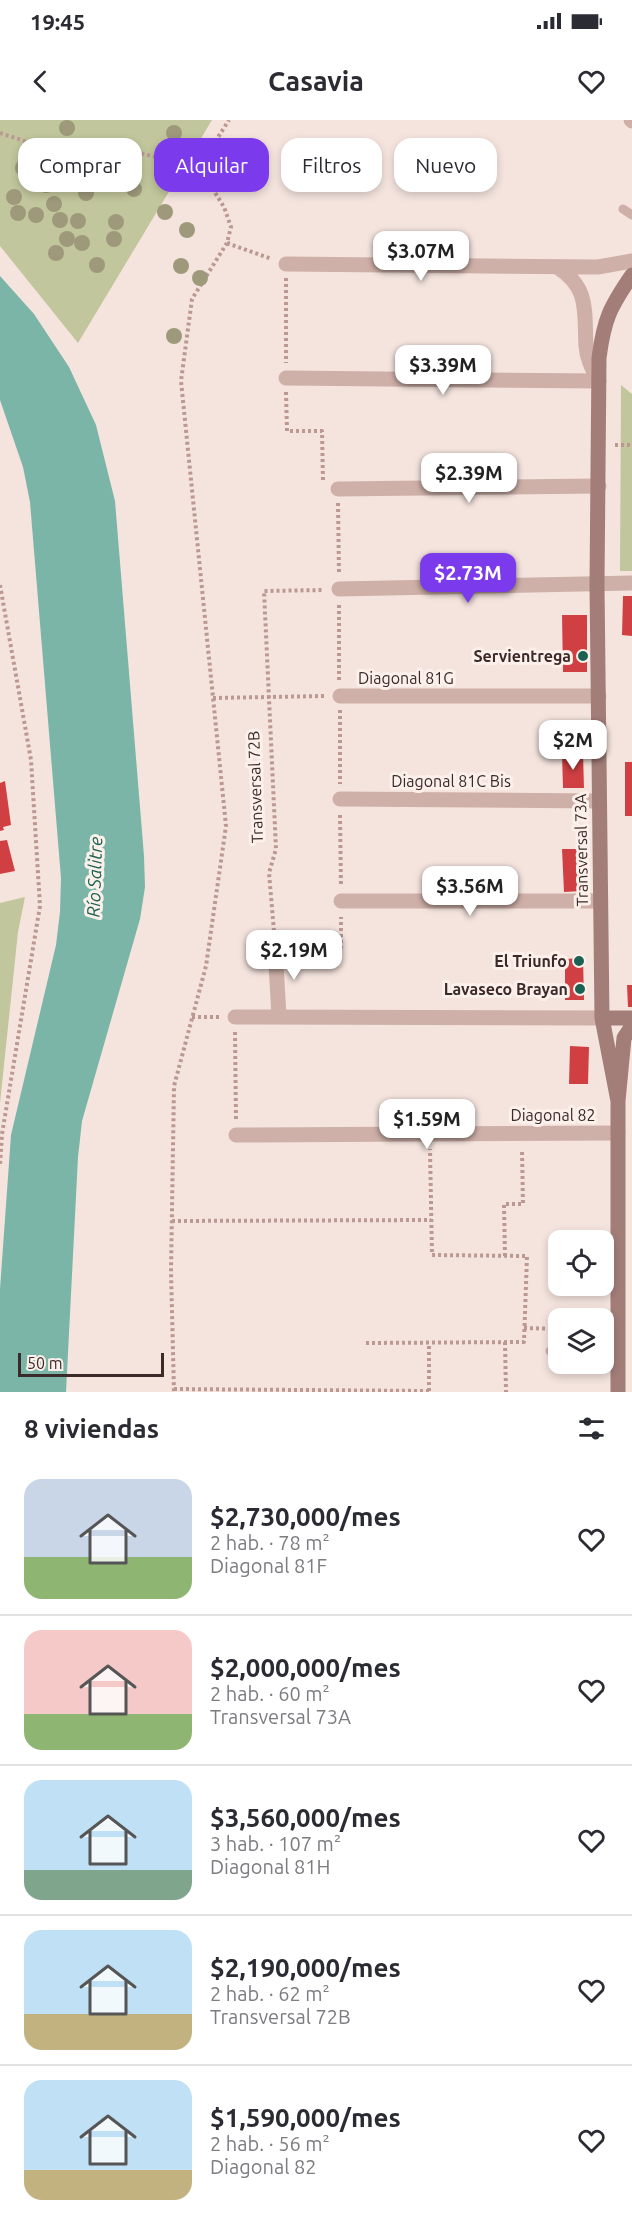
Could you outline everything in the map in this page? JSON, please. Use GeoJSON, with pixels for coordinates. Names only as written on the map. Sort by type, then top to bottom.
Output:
{"type":"FeatureCollection","features":[{"type":"Feature","properties":{"kind":"street"},"geometry":{"type":"LineString","coordinates":[[286,264],[556,267],[611,266],[632,261]]}},
{"type":"Feature","properties":{"kind":"street","name":"Transversal 73A"},"geometry":{"type":"LineString","coordinates":[[556,267],[569,275],[582,294],[586,347],[590,366],[599,381]]}},
{"type":"Feature","properties":{"kind":"street","name":"Transversal 73A"},"geometry":{"type":"LineString","coordinates":[[618,1101],[602,1018],[598,801],[599,381],[603,330],[613,303],[632,274]]}},
{"type":"Feature","properties":{"kind":"street"},"geometry":{"type":"LineString","coordinates":[[286,378],[599,381]]}},
{"type":"Feature","properties":{"kind":"street"},"geometry":{"type":"LineString","coordinates":[[338,489],[599,486]]}},
{"type":"Feature","properties":{"kind":"street"},"geometry":{"type":"LineString","coordinates":[[339,590],[632,583]]}},
{"type":"Feature","properties":{"kind":"street","name":"Diagonal 81G"},"geometry":{"type":"LineString","coordinates":[[339,696],[599,696]]}},
{"type":"Feature","properties":{"kind":"street","name":"Diagonal 81C Bis"},"geometry":{"type":"LineString","coordinates":[[340,798],[598,801]]}},
{"type":"Feature","properties":{"kind":"street"},"geometry":{"type":"LineString","coordinates":[[341,901],[600,901]]}},
{"type":"Feature","properties":{"kind":"street"},"geometry":{"type":"LineString","coordinates":[[275,946],[279,1017]]}},
{"type":"Feature","properties":{"kind":"street"},"geometry":{"type":"LineString","coordinates":[[235,1017],[632,1018]]}},
{"type":"Feature","properties":{"kind":"street","name":"Transversal 73A"},"geometry":{"type":"LineString","coordinates":[[612,1308],[618,1101],[622,1046],[632,1026]]}},
{"type":"Feature","properties":{"kind":"street","name":"Diagonal 82"},"geometry":{"type":"LineString","coordinates":[[236,1135],[618,1133]]}},
{"type":"Feature","properties":{"kind":"street","name":"Transversal 73A"},"geometry":{"type":"LineString","coordinates":[[614,1372],[618,1392]]}},
{"type":"Feature","properties":{"kind":"lane"},"geometry":{"type":"LineString","coordinates":[[623,209],[632,215]]}},
{"type":"Feature","properties":{"kind":"path"},"geometry":{"type":"LineString","coordinates":[[218,138],[229,120]]}},
{"type":"Feature","properties":{"kind":"path"},"geometry":{"type":"LineString","coordinates":[[0,133],[40,146],[118,148],[154,157]]}},
{"type":"Feature","properties":{"kind":"path"},"geometry":{"type":"LineString","coordinates":[[214,192],[224,207],[231,227],[228,243],[192,299],[181,381],[226,826],[206,966],[174,1086],[172,1221],[174,1391],[429,1391],[429,1343]]}},
{"type":"Feature","properties":{"kind":"path"},"geometry":{"type":"LineString","coordinates":[[228,243],[286,264]]}},
{"type":"Feature","properties":{"kind":"path"},"geometry":{"type":"LineString","coordinates":[[0,585],[31,760],[40,906],[2,1134],[0,1165]]}},
{"type":"Feature","properties":{"kind":"path","name":"Transversal 72B"},"geometry":{"type":"LineString","coordinates":[[275,946],[269,873],[276,849],[264,591],[339,590]]}},
{"type":"Feature","properties":{"kind":"path","name":"Diagonal 81G"},"geometry":{"type":"LineString","coordinates":[[213,698],[339,696]]}},
{"type":"Feature","properties":{"kind":"path"},"geometry":{"type":"LineString","coordinates":[[275,946],[341,947]]}},
{"type":"Feature","properties":{"kind":"path"},"geometry":{"type":"LineString","coordinates":[[192,1017],[235,1017],[236,1135]]}},
{"type":"Feature","properties":{"kind":"path"},"geometry":{"type":"LineString","coordinates":[[505,1256],[504,1204],[523,1204],[522,1133]]}},
{"type":"Feature","properties":{"kind":"path"},"geometry":{"type":"LineString","coordinates":[[366,1343],[524,1342],[527,1256],[432,1255],[429,1134]]}},
{"type":"Feature","properties":{"kind":"path"},"geometry":{"type":"LineString","coordinates":[[172,1221],[431,1220]]}},
{"type":"Feature","properties":{"kind":"path"},"geometry":{"type":"LineString","coordinates":[[524,1328],[548,1329]]}},
{"type":"Feature","properties":{"kind":"path"},"geometry":{"type":"LineString","coordinates":[[505,1342],[506,1392]]}},
{"type":"Feature","properties":{"kind":"green space"},"geometry":{"type":"Polygon","coordinates":[[[0,120],[212,120],[201,138],[154,138],[154,192],[169,192],[78,343],[0,246],[0,120]]]}},
{"type":"Feature","properties":{"kind":"green space"},"geometry":{"type":"Polygon","coordinates":[[[621,385],[632,394],[632,571],[620,571],[621,385]]]}},
{"type":"Feature","properties":{"kind":"green space"},"geometry":{"type":"Polygon","coordinates":[[[25,897],[18,932],[0,1103],[0,903],[25,897]]]}},
{"type":"Feature","properties":{"kind":"water","name":"Río Salitre"},"geometry":{"type":"Polygon","coordinates":[[[0,276],[34,314],[69,367],[96,425],[115,501],[144,856],[145,887],[140,919],[82,1121],[78,1157],[66,1392],[0,1392],[0,1289],[11,1135],[56,945],[61,878],[30,502],[23,467],[0,400],[0,276]]]}},
{"type":"Feature","properties":{"kind":"building"},"geometry":{"type":"Polygon","coordinates":[[[623,596],[632,596],[632,636],[622,635],[623,596]]]}},
{"type":"Feature","properties":{"kind":"building"},"geometry":{"type":"Polygon","coordinates":[[[562,615],[587,615],[587,672],[563,672],[562,615]]]}},
{"type":"Feature","properties":{"kind":"building"},"geometry":{"type":"Polygon","coordinates":[[[583,753],[584,788],[563,788],[562,754],[583,753]]]}},
{"type":"Feature","properties":{"kind":"building"},"geometry":{"type":"Polygon","coordinates":[[[625,762],[632,762],[632,816],[625,816],[625,762]]]}},
{"type":"Feature","properties":{"kind":"building"},"geometry":{"type":"Polygon","coordinates":[[[5,781],[11,825],[3,827],[4,830],[0,831],[0,783],[5,781]]]}},
{"type":"Feature","properties":{"kind":"building"},"geometry":{"type":"Polygon","coordinates":[[[7,840],[15,871],[0,874],[0,841],[7,840]]]}},
{"type":"Feature","properties":{"kind":"building"},"geometry":{"type":"Polygon","coordinates":[[[562,849],[581,849],[582,891],[564,892],[562,849]]]}},
{"type":"Feature","properties":{"kind":"building"},"geometry":{"type":"Polygon","coordinates":[[[583,958],[584,1000],[565,1000],[565,959],[583,958]]]}},
{"type":"Feature","properties":{"kind":"building"},"geometry":{"type":"Polygon","coordinates":[[[627,985],[632,985],[632,1007],[628,1007],[627,985]]]}},
{"type":"Feature","properties":{"kind":"building"},"geometry":{"type":"Polygon","coordinates":[[[570,1046],[589,1047],[588,1084],[569,1084],[570,1046]]]}},
{"type":"Feature","properties":{"kind":"place","name":"Servientrega"},"geometry":{"type":"Point","coordinates":[583,656]}},
{"type":"Feature","properties":{"kind":"place","name":"El Triunfo"},"geometry":{"type":"Point","coordinates":[579,961]}},
{"type":"Feature","properties":{"kind":"place","name":"Lavaseco Brayan"},"geometry":{"type":"Point","coordinates":[580,989]}}]}
